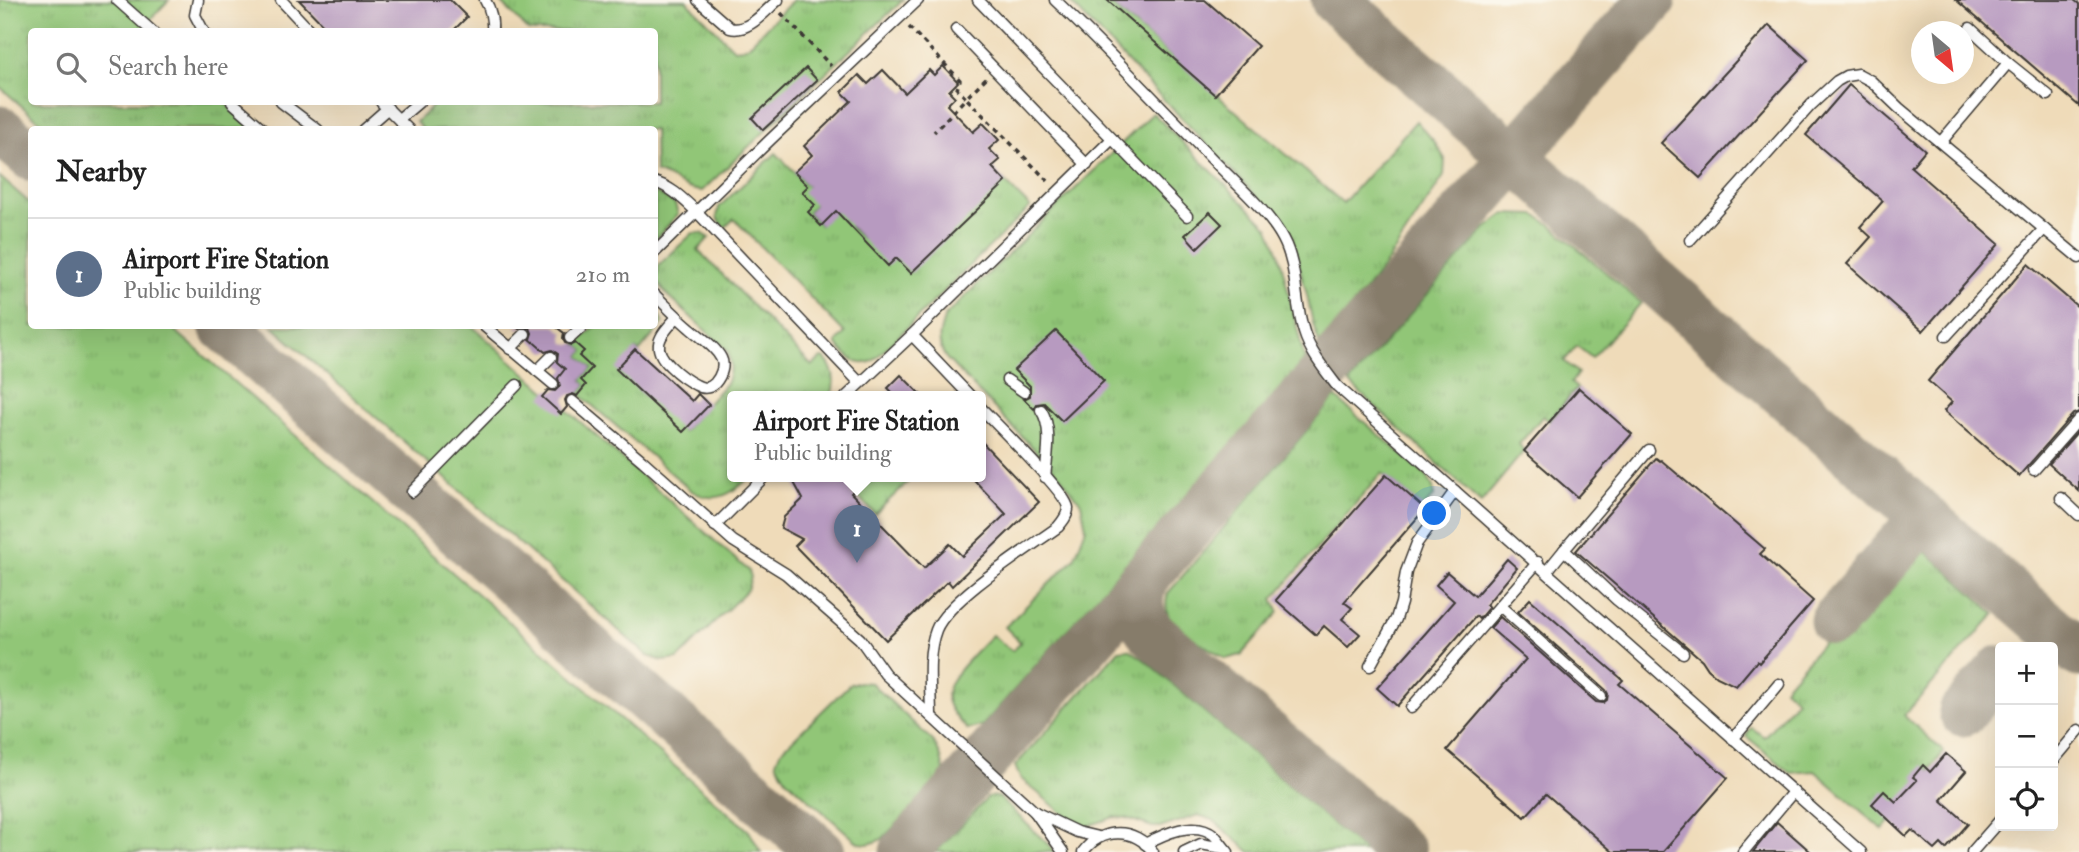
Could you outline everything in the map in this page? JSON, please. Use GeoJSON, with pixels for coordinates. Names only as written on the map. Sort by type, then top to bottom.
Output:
{"type":"FeatureCollection","features":[{"type":"Feature","properties":{"kind":"lane"},"geometry":{"type":"LineString","coordinates":[[117,0],[129,6],[149,28]]}},
{"type":"Feature","properties":{"kind":"lane"},"geometry":{"type":"LineString","coordinates":[[198,0],[195,15],[202,28]]}},
{"type":"Feature","properties":{"kind":"lane"},"geometry":{"type":"LineString","coordinates":[[281,0],[307,28]]}},
{"type":"Feature","properties":{"kind":"lane"},"geometry":{"type":"LineString","coordinates":[[485,0],[492,28]]}},
{"type":"Feature","properties":{"kind":"lane"},"geometry":{"type":"LineString","coordinates":[[698,0],[730,28],[736,30],[752,23],[776,2]]}},
{"type":"Feature","properties":{"kind":"lane"},"geometry":{"type":"LineString","coordinates":[[658,249],[918,0]]}},
{"type":"Feature","properties":{"kind":"lane"},"geometry":{"type":"LineString","coordinates":[[1055,0],[1270,221],[1284,241],[1303,330],[1311,350],[1342,390],[1861,852]]}},
{"type":"Feature","properties":{"kind":"lane"},"geometry":{"type":"LineString","coordinates":[[981,1],[1187,216]]}},
{"type":"Feature","properties":{"kind":"lane"},"geometry":{"type":"LineString","coordinates":[[956,29],[1087,164]]}},
{"type":"Feature","properties":{"kind":"lane"},"geometry":{"type":"LineString","coordinates":[[1974,32],[2048,95]]}},
{"type":"Feature","properties":{"kind":"lane"},"geometry":{"type":"LineString","coordinates":[[1941,142],[2008,63]]}},
{"type":"Feature","properties":{"kind":"lane"},"geometry":{"type":"LineString","coordinates":[[1690,240],[1811,105],[1838,81],[1858,74],[1865,76],[2079,258]]}},
{"type":"Feature","properties":{"kind":"lane"},"geometry":{"type":"LineString","coordinates":[[235,105],[259,126]]}},
{"type":"Feature","properties":{"kind":"lane"},"geometry":{"type":"LineString","coordinates":[[285,105],[313,126]]}},
{"type":"Feature","properties":{"kind":"lane"},"geometry":{"type":"LineString","coordinates":[[366,126],[384,105],[405,126]]}},
{"type":"Feature","properties":{"kind":"lane"},"geometry":{"type":"LineString","coordinates":[[399,119],[415,105]]}},
{"type":"Feature","properties":{"kind":"lane"},"geometry":{"type":"LineString","coordinates":[[852,391],[1112,139]]}},
{"type":"Feature","properties":{"kind":"lane"},"geometry":{"type":"LineString","coordinates":[[658,183],[676,192],[697,212],[860,383]]}},
{"type":"Feature","properties":{"kind":"lane"},"geometry":{"type":"LineString","coordinates":[[1945,336],[2044,229]]}},
{"type":"Feature","properties":{"kind":"lane"},"geometry":{"type":"LineString","coordinates":[[658,298],[722,359],[720,375],[708,388],[685,379],[660,354],[660,339],[677,317]]}},
{"type":"Feature","properties":{"kind":"lane"},"geometry":{"type":"LineString","coordinates":[[487,329],[553,384]]}},
{"type":"Feature","properties":{"kind":"lane"},"geometry":{"type":"LineString","coordinates":[[570,338],[580,329]]}},
{"type":"Feature","properties":{"kind":"lane"},"geometry":{"type":"LineString","coordinates":[[510,349],[525,334]]}},
{"type":"Feature","properties":{"kind":"lane"},"geometry":{"type":"LineString","coordinates":[[912,335],[965,391]]}},
{"type":"Feature","properties":{"kind":"lane"},"geometry":{"type":"LineString","coordinates":[[537,371],[551,357]]}},
{"type":"Feature","properties":{"kind":"lane"},"geometry":{"type":"LineString","coordinates":[[1007,380],[1024,392]]}},
{"type":"Feature","properties":{"kind":"lane"},"geometry":{"type":"LineString","coordinates":[[412,492],[517,385]]}},
{"type":"Feature","properties":{"kind":"lane"},"geometry":{"type":"LineString","coordinates":[[572,401],[733,541],[786,574],[860,639],[885,674],[1035,812],[1063,852]]}},
{"type":"Feature","properties":{"kind":"lane"},"geometry":{"type":"LineString","coordinates":[[1041,410],[1048,437],[1045,477]]}},
{"type":"Feature","properties":{"kind":"lane"},"geometry":{"type":"LineString","coordinates":[[932,716],[933,643],[941,620],[960,599],[1058,527],[1068,510],[1066,500],[986,413]]}},
{"type":"Feature","properties":{"kind":"lane"},"geometry":{"type":"LineString","coordinates":[[2035,470],[2079,419]]}},
{"type":"Feature","properties":{"kind":"lane"},"geometry":{"type":"LineString","coordinates":[[1547,570],[1649,450]]}},
{"type":"Feature","properties":{"kind":"lane"},"geometry":{"type":"LineString","coordinates":[[715,526],[759,482]]}},
{"type":"Feature","properties":{"kind":"lane"},"geometry":{"type":"LineString","coordinates":[[1370,666],[1396,619],[1406,572],[1416,543],[1455,491]]}},
{"type":"Feature","properties":{"kind":"lane"},"geometry":{"type":"LineString","coordinates":[[2061,498],[2079,515]]}},
{"type":"Feature","properties":{"kind":"lane"},"geometry":{"type":"LineString","coordinates":[[1564,550],[1617,600],[1683,653]]}},
{"type":"Feature","properties":{"kind":"lane"},"geometry":{"type":"LineString","coordinates":[[1411,708],[1538,562]]}},
{"type":"Feature","properties":{"kind":"lane"},"geometry":{"type":"LineString","coordinates":[[1500,606],[1601,696]]}},
{"type":"Feature","properties":{"kind":"lane"},"geometry":{"type":"LineString","coordinates":[[1732,739],[1779,684]]}},
{"type":"Feature","properties":{"kind":"lane"},"geometry":{"type":"LineString","coordinates":[[2058,755],[2079,730]]}},
{"type":"Feature","properties":{"kind":"lane"},"geometry":{"type":"LineString","coordinates":[[1743,852],[1793,792]]}},
{"type":"Feature","properties":{"kind":"lane"},"geometry":{"type":"LineString","coordinates":[[1035,812],[1077,832],[1098,837]]}},
{"type":"Feature","properties":{"kind":"lane"},"geometry":{"type":"LineString","coordinates":[[1972,852],[1995,826]]}},
{"type":"Feature","properties":{"kind":"lane"},"geometry":{"type":"LineString","coordinates":[[1146,844],[1173,832],[1198,828],[1215,836],[1226,850]]}},
{"type":"Feature","properties":{"kind":"lane"},"geometry":{"type":"LineString","coordinates":[[1083,852],[1098,837],[1120,832],[1132,834],[1153,852]]}},
{"type":"Feature","properties":{"kind":"lane"},"geometry":{"type":"LineString","coordinates":[[1184,852],[1201,844],[1226,850]]}},
{"type":"Feature","properties":{"kind":"path"},"geometry":{"type":"LineString","coordinates":[[776,2],[840,75]]}},
{"type":"Feature","properties":{"kind":"path"},"geometry":{"type":"LineString","coordinates":[[901,18],[960,80],[957,89],[1059,192]]}},
{"type":"Feature","properties":{"kind":"path"},"geometry":{"type":"LineString","coordinates":[[933,132],[995,69]]}},
{"type":"Feature","properties":{"kind":"green space"},"geometry":{"type":"Polygon","coordinates":[[[0,0],[169,0],[142,28],[28,28],[28,105],[228,105],[252,126],[45,126],[0,87],[0,0]]]}},
{"type":"Feature","properties":{"kind":"green space"},"geometry":{"type":"Polygon","coordinates":[[[499,0],[686,0],[734,49],[749,45],[793,0],[903,0],[702,191],[658,173],[658,126],[420,126],[416,122],[434,105],[658,105],[658,28],[526,28],[499,0]]]}},
{"type":"Feature","properties":{"kind":"green space"},"geometry":{"type":"Polygon","coordinates":[[[1068,0],[1106,0],[1343,203],[1416,121],[1434,141],[1445,159],[1444,176],[1387,262],[1320,346],[1290,231],[1068,0]]]}},
{"type":"Feature","properties":{"kind":"green space"},"geometry":{"type":"Polygon","coordinates":[[[1153,113],[1269,228],[1279,253],[1305,361],[983,725],[968,730],[949,707],[949,685],[992,635],[1012,651],[1021,643],[1005,627],[1074,559],[1086,528],[1081,503],[1060,476],[986,399],[986,391],[978,391],[946,358],[940,342],[945,316],[1153,113]]]}},
{"type":"Feature","properties":{"kind":"green space"},"geometry":{"type":"Polygon","coordinates":[[[776,153],[808,186],[815,205],[808,212],[820,225],[881,165],[897,180],[850,227],[862,238],[870,230],[1002,179],[1030,207],[873,361],[857,362],[837,345],[845,333],[734,219],[724,228],[717,217],[719,207],[776,153]]]}},
{"type":"Feature","properties":{"kind":"green space"},"geometry":{"type":"Polygon","coordinates":[[[0,177],[28,201],[28,329],[173,329],[749,831],[761,852],[0,852],[0,177]]]}},
{"type":"Feature","properties":{"kind":"green space"},"geometry":{"type":"Polygon","coordinates":[[[658,194],[675,204],[678,214],[658,237],[658,194]]]}},
{"type":"Feature","properties":{"kind":"green space"},"geometry":{"type":"Polygon","coordinates":[[[1505,214],[1535,215],[1550,224],[1641,303],[1592,358],[1577,346],[1564,361],[1578,373],[1571,383],[1577,388],[1549,421],[1543,416],[1519,444],[1524,451],[1481,503],[1349,383],[1486,228],[1505,214]]]}},
{"type":"Feature","properties":{"kind":"green space"},"geometry":{"type":"Polygon","coordinates":[[[693,233],[702,233],[709,238],[698,250],[812,366],[824,358],[834,376],[833,391],[727,391],[727,482],[744,482],[723,496],[709,497],[692,491],[579,394],[586,385],[581,380],[592,368],[579,356],[584,351],[576,344],[593,329],[658,329],[658,313],[663,323],[639,352],[635,349],[683,432],[727,382],[731,366],[728,351],[667,295],[658,282],[658,266],[693,233]]]}},
{"type":"Feature","properties":{"kind":"green space"},"geometry":{"type":"Polygon","coordinates":[[[275,329],[475,329],[749,571],[751,577],[747,590],[678,659],[663,661],[648,656],[275,329]]]}},
{"type":"Feature","properties":{"kind":"green space"},"geometry":{"type":"Polygon","coordinates":[[[1335,397],[1427,476],[1434,496],[1423,508],[1382,473],[1273,599],[1279,612],[1241,655],[1226,659],[1170,620],[1166,606],[1168,593],[1335,397]]]}},
{"type":"Feature","properties":{"kind":"green space"},"geometry":{"type":"Polygon","coordinates":[[[851,482],[861,485],[864,482],[908,482],[875,514],[848,486],[851,482]]]}},
{"type":"Feature","properties":{"kind":"green space"},"geometry":{"type":"Polygon","coordinates":[[[1912,539],[1995,614],[1904,715],[1944,752],[1929,770],[1932,774],[1883,830],[1815,771],[1791,773],[1746,736],[1751,727],[1764,737],[1797,700],[1784,688],[1912,539]]]}},
{"type":"Feature","properties":{"kind":"green space"},"geometry":{"type":"Polygon","coordinates":[[[1129,649],[1365,852],[1250,852],[1213,820],[1198,815],[1163,827],[1152,827],[1127,818],[1114,817],[1085,827],[1073,822],[1020,778],[1015,766],[1119,650],[1129,649]]]}},
{"type":"Feature","properties":{"kind":"green space"},"geometry":{"type":"Polygon","coordinates":[[[871,683],[934,742],[944,771],[938,783],[882,839],[866,844],[856,841],[786,779],[776,762],[780,752],[850,684],[871,683]]]}},
{"type":"Feature","properties":{"kind":"green space"},"geometry":{"type":"Polygon","coordinates":[[[989,796],[999,797],[1056,852],[936,852],[989,796]]]}},
{"type":"Feature","properties":{"kind":"building"},"geometry":{"type":"Polygon","coordinates":[[[299,0],[450,0],[467,17],[456,28],[326,28],[299,0]]]}},
{"type":"Feature","properties":{"kind":"building"},"geometry":{"type":"Polygon","coordinates":[[[1107,0],[1205,0],[1258,46],[1215,95],[1107,0]]]}},
{"type":"Feature","properties":{"kind":"building"},"geometry":{"type":"Polygon","coordinates":[[[1956,0],[2074,0],[2079,4],[2079,106],[1956,0]]]}},
{"type":"Feature","properties":{"kind":"building"},"geometry":{"type":"Polygon","coordinates":[[[1769,25],[1808,60],[1700,178],[1661,143],[1769,25]]]}},
{"type":"Feature","properties":{"kind":"building"},"geometry":{"type":"Polygon","coordinates":[[[943,66],[958,82],[949,91],[955,97],[947,105],[973,132],[983,123],[999,140],[989,149],[1000,160],[992,167],[1006,182],[911,273],[896,258],[888,266],[836,211],[821,226],[808,212],[815,205],[802,192],[808,186],[794,172],[812,155],[804,146],[851,101],[842,92],[859,75],[868,84],[883,70],[905,93],[929,70],[934,75],[943,66]]]}},
{"type":"Feature","properties":{"kind":"building"},"geometry":{"type":"Polygon","coordinates":[[[806,68],[817,80],[763,130],[752,118],[806,68]]]}},
{"type":"Feature","properties":{"kind":"building"},"geometry":{"type":"Polygon","coordinates":[[[1849,85],[1925,150],[1911,167],[1999,244],[1923,331],[1847,264],[1871,237],[1860,227],[1883,201],[1806,135],[1849,85]]]}},
{"type":"Feature","properties":{"kind":"building"},"geometry":{"type":"Polygon","coordinates":[[[1210,212],[1222,224],[1197,248],[1185,235],[1210,212]]]}},
{"type":"Feature","properties":{"kind":"building"},"geometry":{"type":"Polygon","coordinates":[[[2028,264],[2079,308],[2079,412],[2073,414],[2019,476],[1944,411],[1952,402],[1928,381],[2028,264]]]}},
{"type":"Feature","properties":{"kind":"building"},"geometry":{"type":"Polygon","coordinates":[[[530,329],[559,329],[564,333],[565,343],[575,343],[584,351],[579,356],[592,368],[581,380],[586,385],[577,396],[567,396],[567,407],[561,414],[542,397],[548,390],[555,391],[560,386],[558,378],[565,369],[557,362],[558,354],[552,350],[545,352],[530,339],[530,329]]]}},
{"type":"Feature","properties":{"kind":"building"},"geometry":{"type":"Polygon","coordinates":[[[1056,331],[1104,381],[1062,421],[1044,403],[1037,404],[1034,409],[1024,399],[1030,396],[1030,386],[1014,370],[1056,331]]]}},
{"type":"Feature","properties":{"kind":"building"},"geometry":{"type":"Polygon","coordinates":[[[635,349],[692,401],[698,394],[709,405],[683,432],[616,369],[635,349]]]}},
{"type":"Feature","properties":{"kind":"building"},"geometry":{"type":"Polygon","coordinates":[[[901,375],[917,391],[891,391],[888,388],[901,375]]]}},
{"type":"Feature","properties":{"kind":"building"},"geometry":{"type":"Polygon","coordinates":[[[1579,388],[1632,434],[1577,497],[1524,451],[1579,388]]]}},
{"type":"Feature","properties":{"kind":"building"},"geometry":{"type":"Polygon","coordinates":[[[2079,430],[2079,491],[2049,464],[2079,430]]]}},
{"type":"Feature","properties":{"kind":"building"},"geometry":{"type":"Polygon","coordinates":[[[986,446],[1039,502],[952,586],[948,581],[886,640],[795,546],[802,539],[781,528],[784,517],[803,499],[794,482],[862,482],[851,493],[924,568],[950,544],[962,556],[1006,514],[976,482],[986,482],[986,446]]]}},
{"type":"Feature","properties":{"kind":"building"},"geometry":{"type":"Polygon","coordinates":[[[1656,458],[1765,549],[1760,554],[1813,601],[1736,686],[1717,677],[1702,660],[1576,551],[1656,458]]]}},
{"type":"Feature","properties":{"kind":"building"},"geometry":{"type":"Polygon","coordinates":[[[1386,475],[1425,509],[1344,602],[1352,608],[1342,619],[1360,634],[1348,647],[1324,626],[1316,635],[1276,600],[1386,475]]]}},
{"type":"Feature","properties":{"kind":"building"},"geometry":{"type":"Polygon","coordinates":[[[1507,559],[1517,568],[1486,605],[1489,607],[1479,619],[1476,616],[1397,706],[1377,688],[1454,601],[1436,585],[1447,572],[1475,596],[1507,559]]]}},
{"type":"Feature","properties":{"kind":"building"},"geometry":{"type":"Polygon","coordinates":[[[1530,599],[1623,680],[1619,684],[1728,778],[1663,852],[1613,852],[1546,794],[1525,817],[1447,750],[1526,659],[1490,628],[1500,617],[1596,702],[1603,703],[1607,700],[1606,690],[1518,612],[1530,599]]]}},
{"type":"Feature","properties":{"kind":"building"},"geometry":{"type":"Polygon","coordinates":[[[1946,754],[1966,771],[1941,800],[1968,824],[1946,849],[1941,844],[1935,850],[1912,830],[1906,836],[1872,804],[1884,791],[1896,802],[1917,780],[1913,777],[1923,765],[1930,772],[1946,754]]]}},
{"type":"Feature","properties":{"kind":"building"},"geometry":{"type":"Polygon","coordinates":[[[1777,822],[1811,852],[1753,852],[1777,822]]]}},
{"type":"Feature","properties":{"kind":"taxiway"},"geometry":{"type":"LineString","coordinates":[[1335,0],[2079,653]]}},
{"type":"Feature","properties":{"kind":"taxiway"},"geometry":{"type":"LineString","coordinates":[[904,852],[1652,0]]}},
{"type":"Feature","properties":{"kind":"taxiway"},"geometry":{"type":"LineString","coordinates":[[0,130],[28,154]]}},
{"type":"Feature","properties":{"kind":"taxiway"},"geometry":{"type":"LineString","coordinates":[[226,329],[821,852]]}},
{"type":"Feature","properties":{"kind":"taxiway"},"geometry":{"type":"LineString","coordinates":[[1834,621],[1924,517]]}},
{"type":"Feature","properties":{"kind":"taxiway"},"geometry":{"type":"LineString","coordinates":[[1147,575],[1139,604],[1142,619],[1151,632],[1402,852]]}},
{"type":"Feature","properties":{"kind":"taxiway"},"geometry":{"type":"LineString","coordinates":[[1963,712],[1995,676]]}},
{"type":"Feature","properties":{"kind":"place","name":"Airport Fire Station"},"geometry":{"type":"Point","coordinates":[857,563]}}]}
